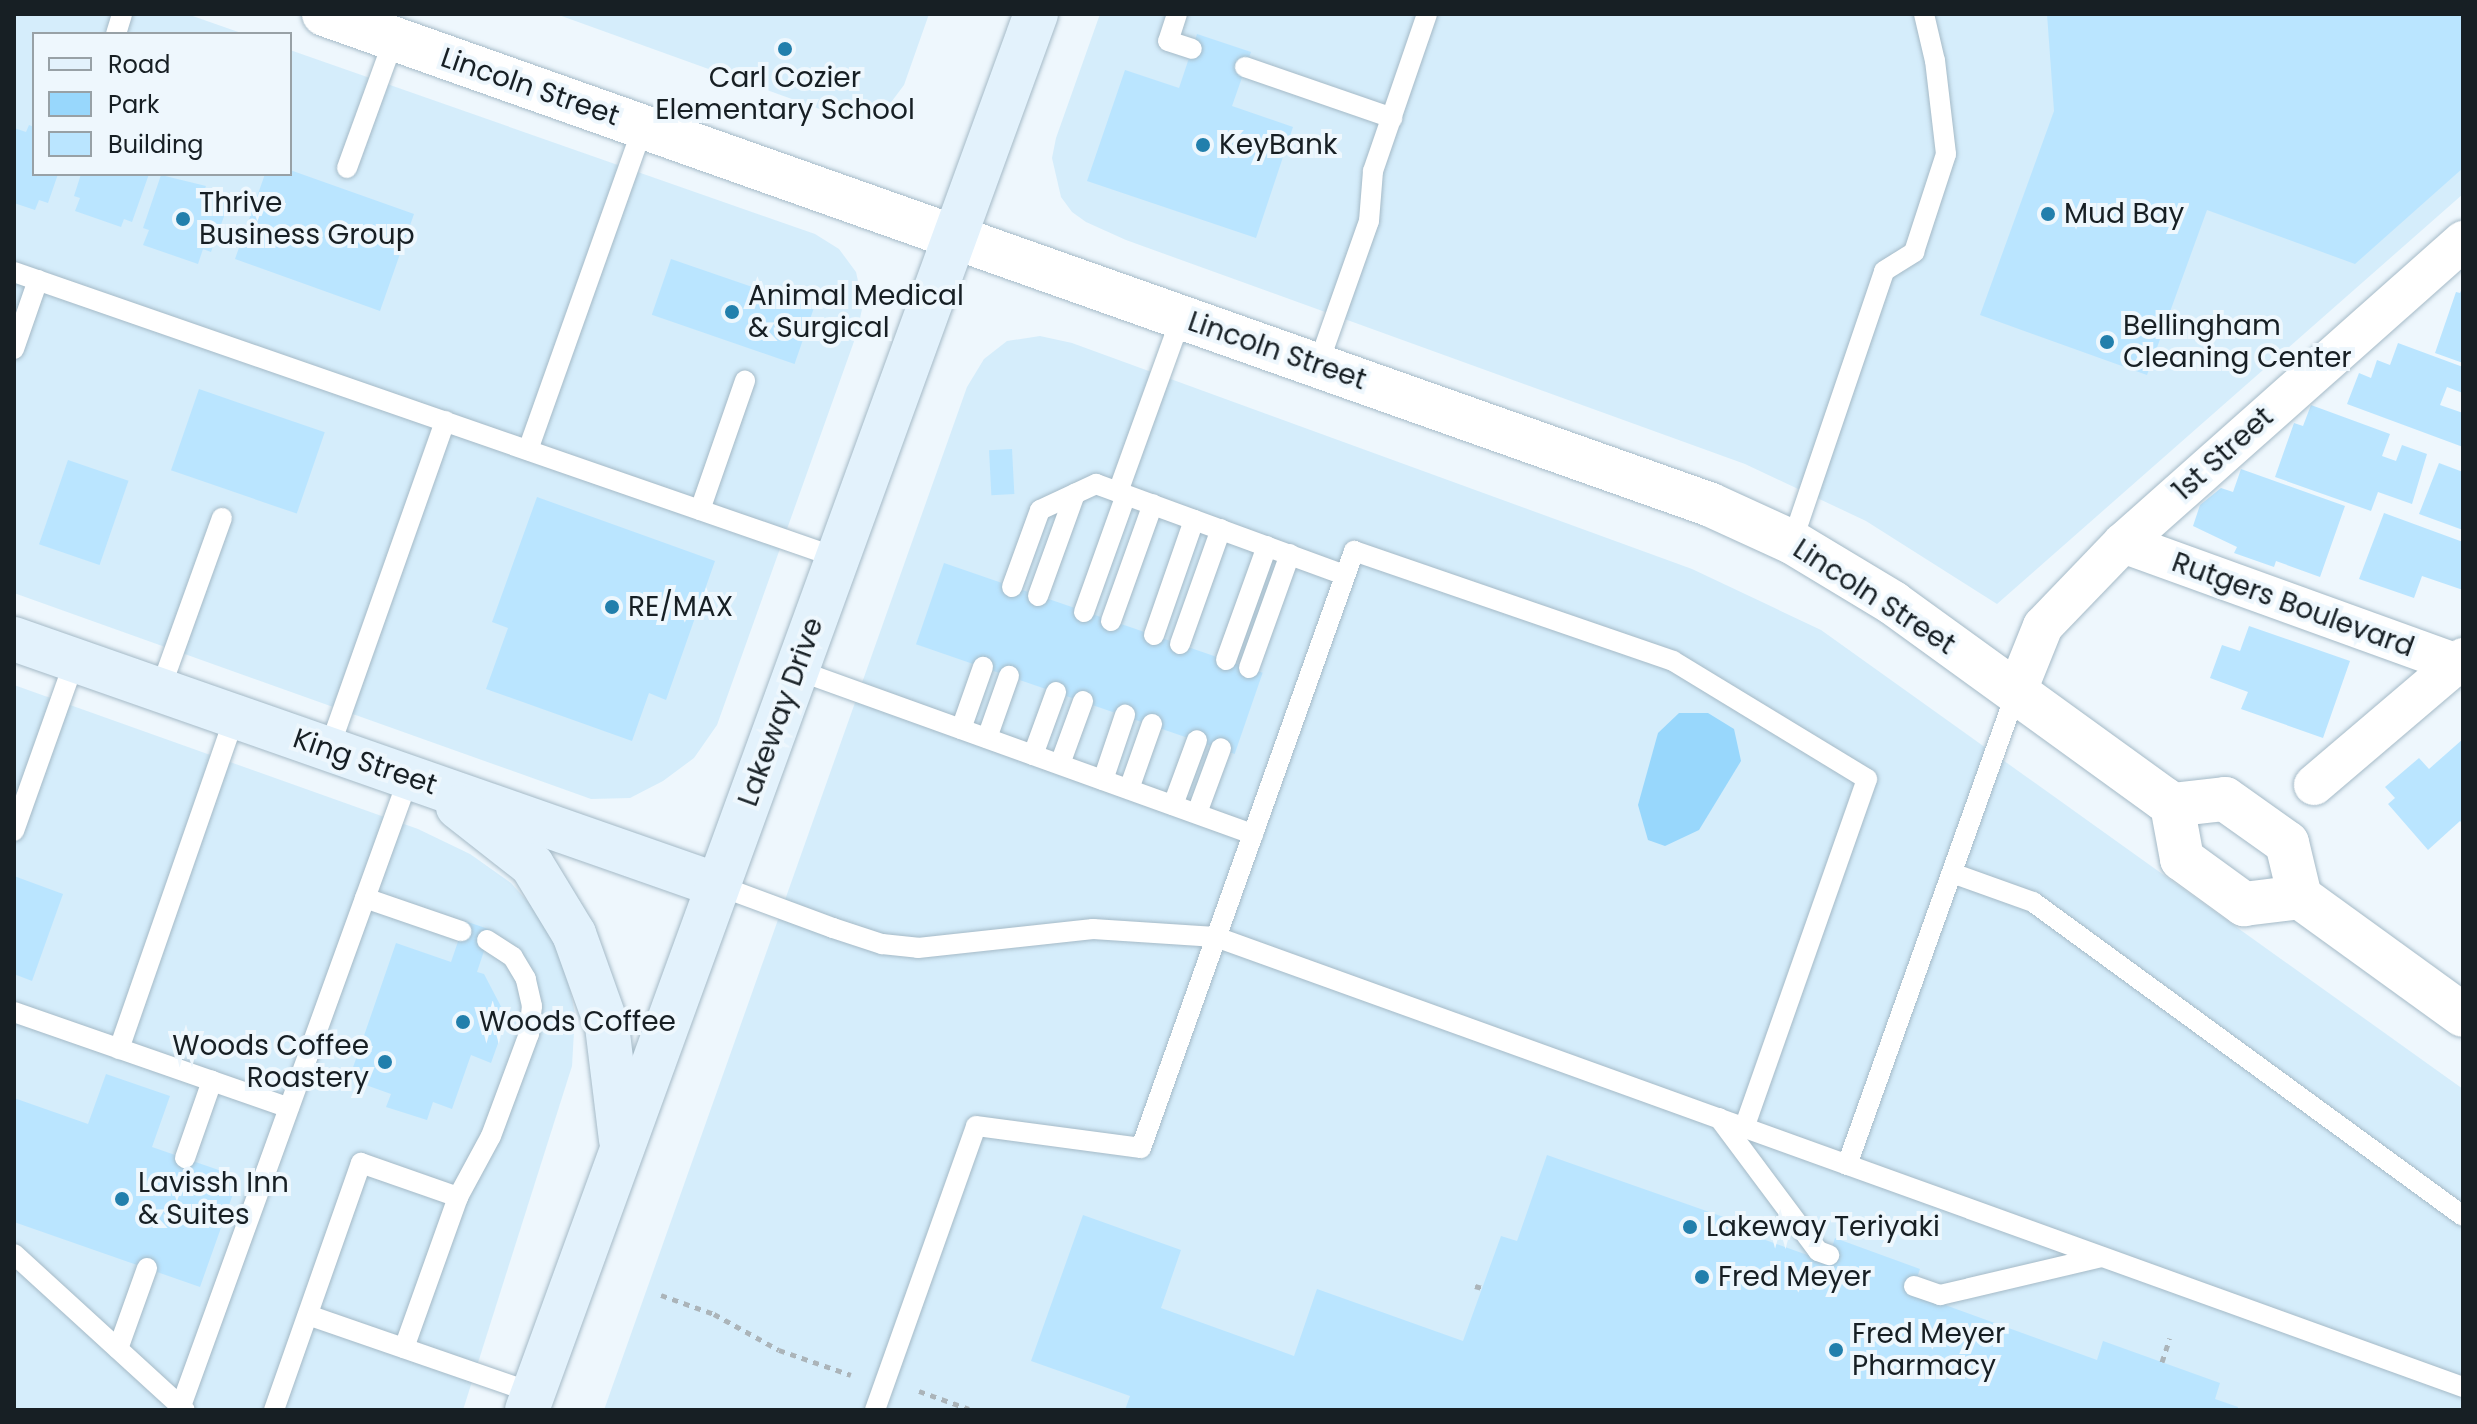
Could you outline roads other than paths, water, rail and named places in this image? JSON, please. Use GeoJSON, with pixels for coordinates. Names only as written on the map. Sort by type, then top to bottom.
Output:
{"type":"FeatureCollection","features":[{"type":"Feature","properties":{"kind":"main road","name":"Lakeway Drive"},"geometry":{"type":"LineString","coordinates":[[530,1401],[1036,14]]}},
{"type":"Feature","properties":{"kind":"main road","name":"King Street"},"geometry":{"type":"LineString","coordinates":[[14,639],[717,885]]}},
{"type":"Feature","properties":{"kind":"main road"},"geometry":{"type":"LineString","coordinates":[[414,779],[480,822],[532,865],[555,898],[595,984],[607,1026],[622,1149]]}},
{"type":"Feature","properties":{"kind":"street","name":"Lincoln Street"},"geometry":{"type":"LineString","coordinates":[[324,14],[1711,505],[1792,542],[1893,603],[2172,805]]}},
{"type":"Feature","properties":{"kind":"street","name":"1st Street"},"geometry":{"type":"LineString","coordinates":[[2016,693],[2043,626],[2123,543],[2463,241]]}},
{"type":"Feature","properties":{"kind":"street","name":"Rutgers Boulevard"},"geometry":{"type":"LineString","coordinates":[[2123,543],[2461,663]]}},
{"type":"Feature","properties":{"kind":"street"},"geometry":{"type":"LineString","coordinates":[[2314,785],[2461,663]]}},
{"type":"Feature","properties":{"kind":"street"},"geometry":{"type":"LineString","coordinates":[[2300,897],[2244,904],[2182,859],[2172,805],[2225,799],[2287,843],[2300,897],[2463,1015]]}},
{"type":"Feature","properties":{"kind":"lane"},"geometry":{"type":"LineString","coordinates":[[1177,14],[1168,41],[1192,49]]}},
{"type":"Feature","properties":{"kind":"lane"},"geometry":{"type":"LineString","coordinates":[[1318,365],[1369,221],[1373,171],[1427,14]]}},
{"type":"Feature","properties":{"kind":"lane"},"geometry":{"type":"LineString","coordinates":[[1792,542],[1884,271],[1914,252],[1946,154],[1935,61],[1924,14]]}},
{"type":"Feature","properties":{"kind":"lane"},"geometry":{"type":"LineString","coordinates":[[347,168],[394,39]]}},
{"type":"Feature","properties":{"kind":"lane"},"geometry":{"type":"LineString","coordinates":[[1245,67],[1392,118]]}},
{"type":"Feature","properties":{"kind":"lane"},"geometry":{"type":"LineString","coordinates":[[528,450],[643,127]]}},
{"type":"Feature","properties":{"kind":"lane"},"geometry":{"type":"LineString","coordinates":[[14,272],[838,558]]}},
{"type":"Feature","properties":{"kind":"lane"},"geometry":{"type":"LineString","coordinates":[[14,349],[38,280]]}},
{"type":"Feature","properties":{"kind":"lane"},"geometry":{"type":"LineString","coordinates":[[1084,612],[1181,318]]}},
{"type":"Feature","properties":{"kind":"lane"},"geometry":{"type":"LineString","coordinates":[[700,510],[745,381]]}},
{"type":"Feature","properties":{"kind":"lane"},"geometry":{"type":"LineString","coordinates":[[329,749],[445,421]]}},
{"type":"Feature","properties":{"kind":"lane"},"geometry":{"type":"LineString","coordinates":[[1012,587],[1040,510],[1096,484],[1345,575]]}},
{"type":"Feature","properties":{"kind":"lane"},"geometry":{"type":"LineString","coordinates":[[1038,596],[1075,494]]}},
{"type":"Feature","properties":{"kind":"lane"},"geometry":{"type":"LineString","coordinates":[[1111,621],[1153,504]]}},
{"type":"Feature","properties":{"kind":"lane"},"geometry":{"type":"LineString","coordinates":[[160,690],[222,518]]}},
{"type":"Feature","properties":{"kind":"lane"},"geometry":{"type":"LineString","coordinates":[[1154,635],[1194,520]]}},
{"type":"Feature","properties":{"kind":"lane"},"geometry":{"type":"LineString","coordinates":[[1180,644],[1221,529]]}},
{"type":"Feature","properties":{"kind":"lane"},"geometry":{"type":"LineString","coordinates":[[1226,660],[1267,546]]}},
{"type":"Feature","properties":{"kind":"lane"},"geometry":{"type":"LineString","coordinates":[[875,1410],[976,1126],[1141,1148],[1354,551],[1673,661],[1867,779],[1744,1128]]}},
{"type":"Feature","properties":{"kind":"lane"},"geometry":{"type":"LineString","coordinates":[[1249,668],[1290,554]]}},
{"type":"Feature","properties":{"kind":"lane"},"geometry":{"type":"LineString","coordinates":[[14,831],[75,660]]}},
{"type":"Feature","properties":{"kind":"lane"},"geometry":{"type":"LineString","coordinates":[[961,729],[983,667]]}},
{"type":"Feature","properties":{"kind":"lane"},"geometry":{"type":"LineString","coordinates":[[797,670],[1253,834]]}},
{"type":"Feature","properties":{"kind":"lane"},"geometry":{"type":"LineString","coordinates":[[987,738],[1009,676]]}},
{"type":"Feature","properties":{"kind":"lane"},"geometry":{"type":"LineString","coordinates":[[1033,755],[1056,692]]}},
{"type":"Feature","properties":{"kind":"lane"},"geometry":{"type":"LineString","coordinates":[[1847,1165],[2016,693]]}},
{"type":"Feature","properties":{"kind":"lane"},"geometry":{"type":"LineString","coordinates":[[1060,764],[1083,701]]}},
{"type":"Feature","properties":{"kind":"lane"},"geometry":{"type":"LineString","coordinates":[[1103,780],[1125,715]]}},
{"type":"Feature","properties":{"kind":"lane"},"geometry":{"type":"LineString","coordinates":[[119,1049],[235,716]]}},
{"type":"Feature","properties":{"kind":"lane"},"geometry":{"type":"LineString","coordinates":[[1129,789],[1152,724]]}},
{"type":"Feature","properties":{"kind":"lane"},"geometry":{"type":"LineString","coordinates":[[1173,805],[1197,740]]}},
{"type":"Feature","properties":{"kind":"lane"},"geometry":{"type":"LineString","coordinates":[[1197,813],[1221,748]]}},
{"type":"Feature","properties":{"kind":"lane"},"geometry":{"type":"LineString","coordinates":[[14,1254],[183,1408],[365,898],[414,779]]}},
{"type":"Feature","properties":{"kind":"lane"},"geometry":{"type":"LineString","coordinates":[[1952,873],[2033,902],[2463,1216]]}},
{"type":"Feature","properties":{"kind":"lane"},"geometry":{"type":"LineString","coordinates":[[717,885],[882,944],[918,948],[1093,929],[1216,937],[2463,1387]]}},
{"type":"Feature","properties":{"kind":"lane"},"geometry":{"type":"LineString","coordinates":[[365,898],[461,931]]}},
{"type":"Feature","properties":{"kind":"lane"},"geometry":{"type":"LineString","coordinates":[[404,1348],[458,1197],[491,1136],[529,1034],[532,1006],[526,979],[513,957],[487,940]]}},
{"type":"Feature","properties":{"kind":"lane"},"geometry":{"type":"LineString","coordinates":[[14,1012],[289,1108]]}},
{"type":"Feature","properties":{"kind":"lane"},"geometry":{"type":"LineString","coordinates":[[185,1158],[212,1081]]}},
{"type":"Feature","properties":{"kind":"lane"},"geometry":{"type":"LineString","coordinates":[[1719,1118],[1818,1251],[1829,1255]]}},
{"type":"Feature","properties":{"kind":"lane"},"geometry":{"type":"LineString","coordinates":[[274,1410],[361,1163],[458,1197]]}},
{"type":"Feature","properties":{"kind":"lane"},"geometry":{"type":"LineString","coordinates":[[1914,1286],[1940,1295],[2102,1257]]}},
{"type":"Feature","properties":{"kind":"lane"},"geometry":{"type":"LineString","coordinates":[[118,1349],[147,1268]]}},
{"type":"Feature","properties":{"kind":"lane"},"geometry":{"type":"LineString","coordinates":[[308,1315],[404,1348],[530,1401]]}},
{"type":"Feature","properties":{"kind":"place","name":"Carl Cozier Elementary School"},"geometry":{"type":"Point","coordinates":[785,49]}},
{"type":"Feature","properties":{"kind":"place","name":"KeyBank"},"geometry":{"type":"Point","coordinates":[1203,145]}},
{"type":"Feature","properties":{"kind":"place","name":"Mud Bay"},"geometry":{"type":"Point","coordinates":[2048,214]}},
{"type":"Feature","properties":{"kind":"place","name":"Thrive Business Group"},"geometry":{"type":"Point","coordinates":[183,219]}},
{"type":"Feature","properties":{"kind":"place","name":"Animal Medical & Surgical"},"geometry":{"type":"Point","coordinates":[732,312]}},
{"type":"Feature","properties":{"kind":"place","name":"Bellingham Cleaning Center"},"geometry":{"type":"Point","coordinates":[2107,342]}},
{"type":"Feature","properties":{"kind":"place","name":"RE/MAX"},"geometry":{"type":"Point","coordinates":[612,607]}},
{"type":"Feature","properties":{"kind":"place","name":"Woods Coffee"},"geometry":{"type":"Point","coordinates":[463,1022]}},
{"type":"Feature","properties":{"kind":"place","name":"Woods Coffee Roastery"},"geometry":{"type":"Point","coordinates":[385,1062]}},
{"type":"Feature","properties":{"kind":"place","name":"Lavissh Inn & Suites"},"geometry":{"type":"Point","coordinates":[122,1199]}},
{"type":"Feature","properties":{"kind":"place","name":"Lakeway Teriyaki"},"geometry":{"type":"Point","coordinates":[1690,1227]}},
{"type":"Feature","properties":{"kind":"place","name":"Fred Meyer"},"geometry":{"type":"Point","coordinates":[1702,1277]}},
{"type":"Feature","properties":{"kind":"place","name":"Fred Meyer Pharmacy"},"geometry":{"type":"Point","coordinates":[1836,1350]}}]}
